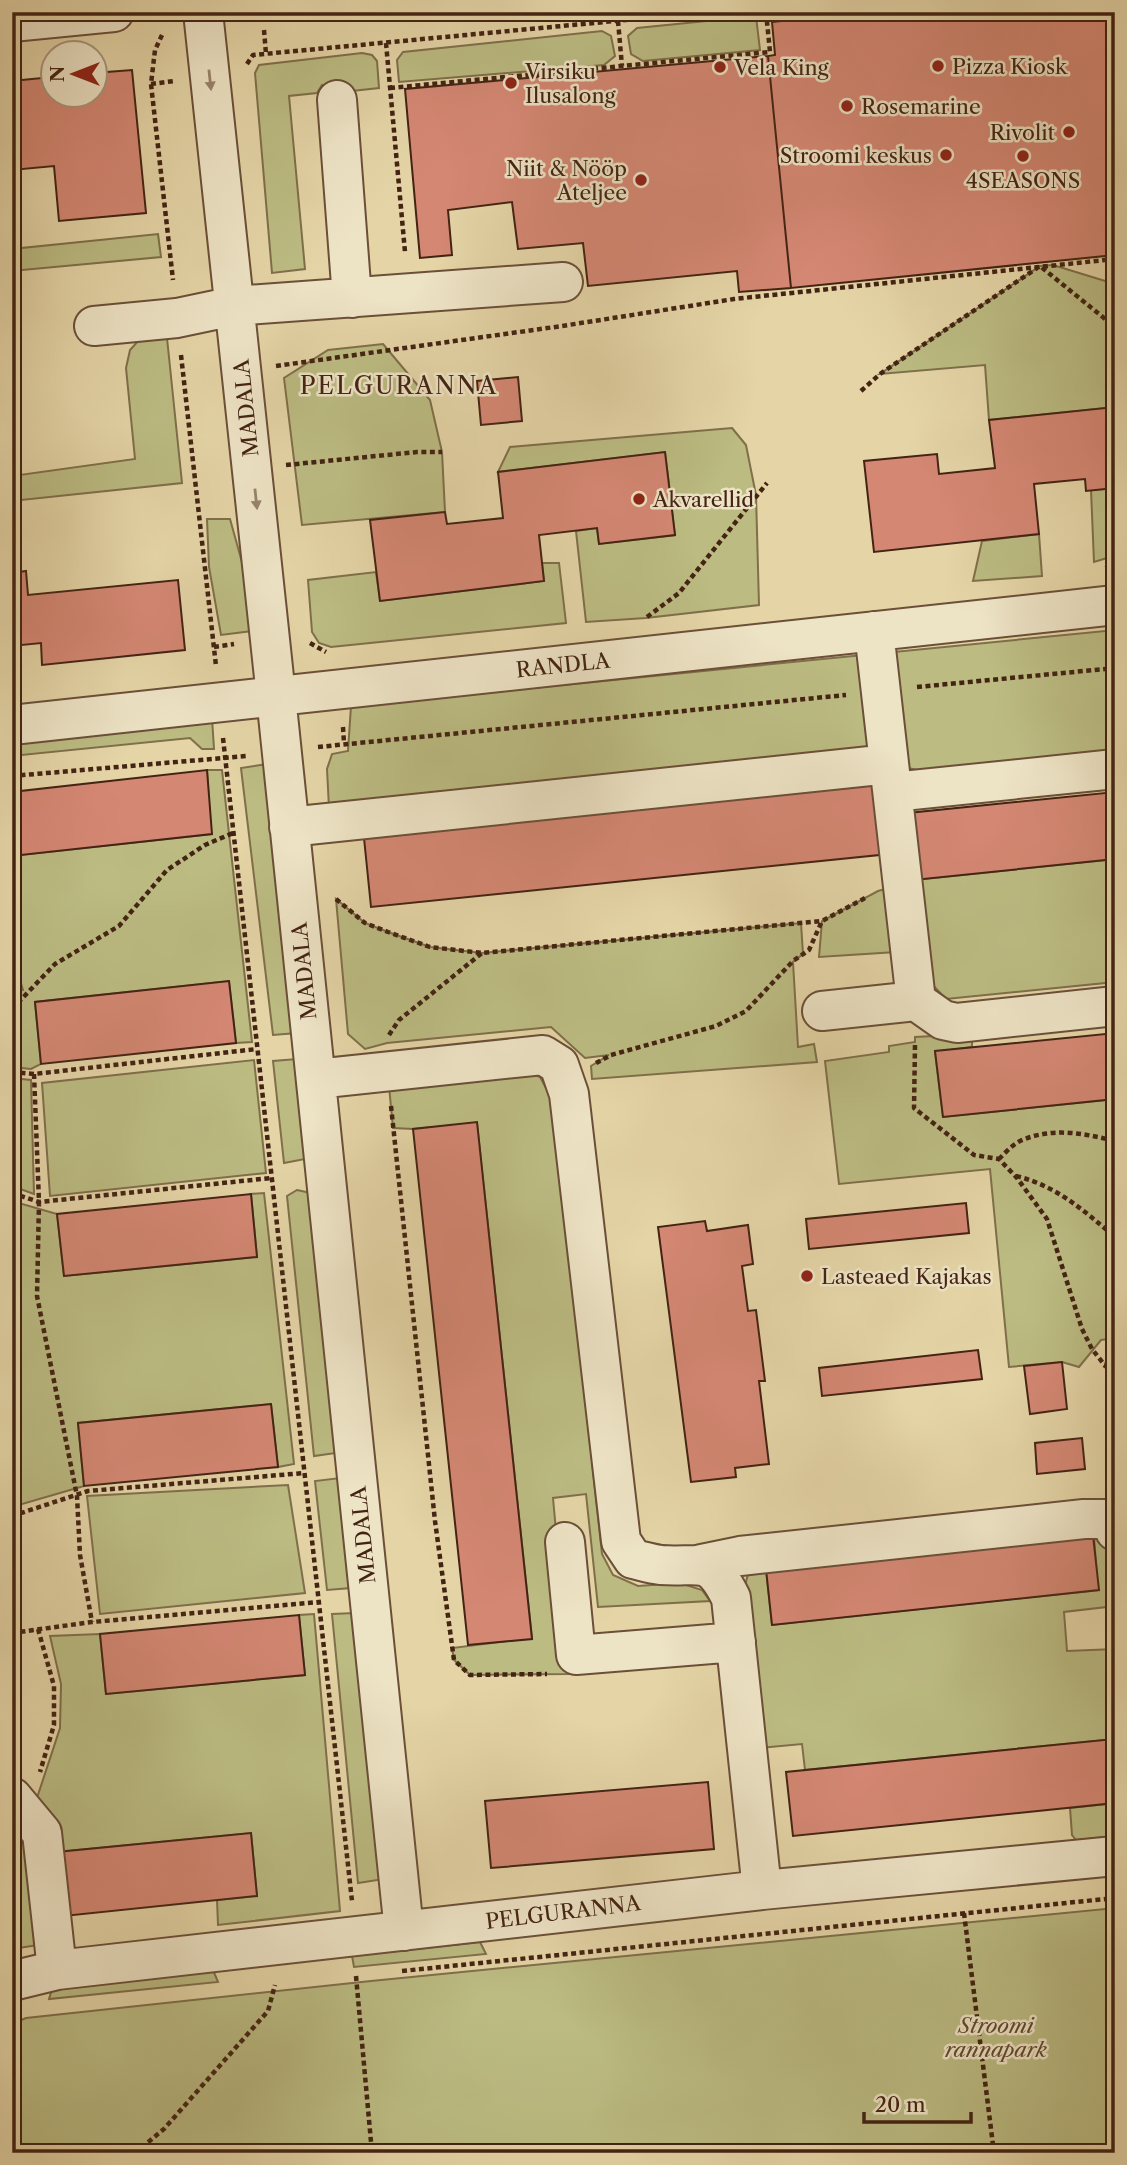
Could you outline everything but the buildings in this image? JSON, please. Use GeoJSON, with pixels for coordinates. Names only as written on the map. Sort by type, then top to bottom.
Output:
{"type":"FeatureCollection","features":[{"type":"Feature","properties":{"kind":"street"},"geometry":{"type":"LineString","coordinates":[[12,22],[114,12]]}},
{"type":"Feature","properties":{"kind":"street","name":"MADALA"},"geometry":{"type":"LineString","coordinates":[[203,12],[404,1931]]}},
{"type":"Feature","properties":{"kind":"street"},"geometry":{"type":"LineString","coordinates":[[337,100],[352,298]]}},
{"type":"Feature","properties":{"kind":"street"},"geometry":{"type":"LineString","coordinates":[[94,326],[177,318],[234,306],[563,282]]}},
{"type":"Feature","properties":{"kind":"street","name":"RANDLA"},"geometry":{"type":"LineString","coordinates":[[12,725],[1115,605]]}},
{"type":"Feature","properties":{"kind":"street"},"geometry":{"type":"LineString","coordinates":[[874,631],[916,1001]]}},
{"type":"Feature","properties":{"kind":"street"},"geometry":{"type":"LineString","coordinates":[[289,827],[891,778],[1115,769]]}},
{"type":"Feature","properties":{"kind":"street"},"geometry":{"type":"LineString","coordinates":[[822,1011],[916,1001],[943,1020],[957,1023],[1115,1006]]}},
{"type":"Feature","properties":{"kind":"street"},"geometry":{"type":"LineString","coordinates":[[316,1079],[542,1055],[559,1065],[569,1094],[621,1541],[633,1559],[660,1565],[701,1564],[740,1556],[1084,1519],[1111,1519],[1115,1531]]}},
{"type":"Feature","properties":{"kind":"street"},"geometry":{"type":"LineString","coordinates":[[565,1542],[576,1655],[736,1642]]}},
{"type":"Feature","properties":{"kind":"street"},"geometry":{"type":"LineString","coordinates":[[701,1564],[720,1577],[731,1598],[762,1890]]}},
{"type":"Feature","properties":{"kind":"street"},"geometry":{"type":"LineString","coordinates":[[18,1805],[42,1833],[57,1970]]}},
{"type":"Feature","properties":{"kind":"street","name":"PELGURANNA"},"geometry":{"type":"LineString","coordinates":[[12,1981],[57,1970],[762,1890],[1115,1856]]}},
{"type":"Feature","properties":{"kind":"path"},"geometry":{"type":"LineString","coordinates":[[246,72],[247,61],[253,55],[711,12]]}},
{"type":"Feature","properties":{"kind":"path"},"geometry":{"type":"LineString","coordinates":[[390,88],[770,52],[766,12]]}},
{"type":"Feature","properties":{"kind":"path"},"geometry":{"type":"LineString","coordinates":[[618,21],[622,66]]}},
{"type":"Feature","properties":{"kind":"path"},"geometry":{"type":"LineString","coordinates":[[264,30],[266,54]]}},
{"type":"Feature","properties":{"kind":"path"},"geometry":{"type":"LineString","coordinates":[[162,35],[155,50],[151,84],[353,1906]]}},
{"type":"Feature","properties":{"kind":"path"},"geometry":{"type":"LineString","coordinates":[[386,43],[405,252]]}},
{"type":"Feature","properties":{"kind":"path"},"geometry":{"type":"LineString","coordinates":[[275,366],[734,299],[1115,259]]}},
{"type":"Feature","properties":{"kind":"path"},"geometry":{"type":"LineString","coordinates":[[1040,266],[1115,327]]}},
{"type":"Feature","properties":{"kind":"path"},"geometry":{"type":"LineString","coordinates":[[861,391],[880,374],[1040,266]]}},
{"type":"Feature","properties":{"kind":"path"},"geometry":{"type":"LineString","coordinates":[[252,468],[442,452]]}},
{"type":"Feature","properties":{"kind":"path"},"geometry":{"type":"LineString","coordinates":[[639,622],[679,593],[767,483]]}},
{"type":"Feature","properties":{"kind":"path"},"geometry":{"type":"LineString","coordinates":[[307,636],[312,646],[330,653]]}},
{"type":"Feature","properties":{"kind":"path"},"geometry":{"type":"LineString","coordinates":[[319,759],[318,747],[344,743],[1115,668]]}},
{"type":"Feature","properties":{"kind":"path"},"geometry":{"type":"LineString","coordinates":[[12,776],[252,755]]}},
{"type":"Feature","properties":{"kind":"path"},"geometry":{"type":"LineString","coordinates":[[12,1009],[55,964],[119,926],[167,870],[205,845],[234,833]]}},
{"type":"Feature","properties":{"kind":"path"},"geometry":{"type":"LineString","coordinates":[[334,886],[336,899],[365,923],[430,947],[482,953],[822,921],[878,891],[903,883]]}},
{"type":"Feature","properties":{"kind":"path"},"geometry":{"type":"LineString","coordinates":[[569,1094],[582,1072],[611,1055],[716,1026],[746,1011],[793,961],[809,950],[822,921]]}},
{"type":"Feature","properties":{"kind":"path"},"geometry":{"type":"LineString","coordinates":[[482,953],[399,1020],[390,1031],[387,1071],[435,1521],[454,1660],[470,1675],[569,1674],[576,1655]]}},
{"type":"Feature","properties":{"kind":"path"},"geometry":{"type":"LineString","coordinates":[[916,1001],[914,1108],[974,1155],[999,1159],[1047,1219],[1082,1329],[1092,1349],[1106,1367],[1115,1334]]}},
{"type":"Feature","properties":{"kind":"path"},"geometry":{"type":"LineString","coordinates":[[12,1072],[34,1074],[257,1049]]}},
{"type":"Feature","properties":{"kind":"path"},"geometry":{"type":"LineString","coordinates":[[34,1074],[39,1202],[37,1296],[77,1496],[80,1555],[92,1622]]}},
{"type":"Feature","properties":{"kind":"path"},"geometry":{"type":"LineString","coordinates":[[999,1159],[1018,1142],[1048,1133],[1081,1133],[1115,1141]]}},
{"type":"Feature","properties":{"kind":"path"},"geometry":{"type":"LineString","coordinates":[[1014,1176],[1039,1182],[1067,1199],[1115,1237]]}},
{"type":"Feature","properties":{"kind":"path"},"geometry":{"type":"LineString","coordinates":[[12,1193],[39,1202],[271,1178]]}},
{"type":"Feature","properties":{"kind":"path"},"geometry":{"type":"LineString","coordinates":[[12,1516],[88,1491],[304,1474]]}},
{"type":"Feature","properties":{"kind":"path"},"geometry":{"type":"LineString","coordinates":[[12,1633],[92,1622],[319,1602]]}},
{"type":"Feature","properties":{"kind":"path"},"geometry":{"type":"LineString","coordinates":[[18,1805],[45,1761],[54,1725],[54,1686],[38,1629]]}},
{"type":"Feature","properties":{"kind":"path"},"geometry":{"type":"LineString","coordinates":[[398,1972],[1115,1898]]}},
{"type":"Feature","properties":{"kind":"path"},"geometry":{"type":"LineString","coordinates":[[964,1913],[994,2153]]}},
{"type":"Feature","properties":{"kind":"path"},"geometry":{"type":"LineString","coordinates":[[348,1977],[356,1976],[372,2153]]}},
{"type":"Feature","properties":{"kind":"path"},"geometry":{"type":"LineString","coordinates":[[261,1986],[288,1984]]}},
{"type":"Feature","properties":{"kind":"path"},"geometry":{"type":"LineString","coordinates":[[135,2153],[164,2129],[268,2011],[275,1985]]}},
{"type":"Feature","properties":{"kind":"green space"},"geometry":{"type":"Polygon","coordinates":[[[756,16],[760,50],[643,61],[631,54],[628,36],[637,28],[756,16]]]}},
{"type":"Feature","properties":{"kind":"green space"},"geometry":{"type":"Polygon","coordinates":[[[602,31],[611,36],[615,56],[604,65],[399,82],[397,60],[403,52],[602,31]]]}},
{"type":"Feature","properties":{"kind":"green space"},"geometry":{"type":"Polygon","coordinates":[[[362,53],[372,55],[377,61],[379,88],[352,91],[347,84],[322,85],[317,93],[289,96],[305,269],[272,273],[255,73],[259,65],[362,53]]]}},
{"type":"Feature","properties":{"kind":"green space"},"geometry":{"type":"Polygon","coordinates":[[[158,234],[161,257],[12,271],[12,249],[158,234]]]}},
{"type":"Feature","properties":{"kind":"green space"},"geometry":{"type":"Polygon","coordinates":[[[1053,265],[1115,284],[1115,407],[989,420],[985,365],[880,374],[1040,266],[1053,265]]]}},
{"type":"Feature","properties":{"kind":"green space"},"geometry":{"type":"Polygon","coordinates":[[[167,338],[182,483],[12,501],[12,476],[135,459],[126,368],[130,350],[139,340],[167,338]]]}},
{"type":"Feature","properties":{"kind":"green space"},"geometry":{"type":"Polygon","coordinates":[[[383,344],[430,400],[442,452],[445,512],[302,525],[284,378],[328,350],[383,344]]]}},
{"type":"Feature","properties":{"kind":"green space"},"geometry":{"type":"Polygon","coordinates":[[[732,428],[746,445],[756,495],[759,605],[586,622],[576,531],[597,528],[599,544],[675,535],[665,452],[498,472],[510,447],[732,428]]]}},
{"type":"Feature","properties":{"kind":"green space"},"geometry":{"type":"Polygon","coordinates":[[[1115,488],[1115,551],[1107,558],[1094,562],[1091,490],[1115,488]]]}},
{"type":"Feature","properties":{"kind":"green space"},"geometry":{"type":"Polygon","coordinates":[[[207,519],[230,519],[253,602],[252,631],[221,635],[209,567],[207,519]]]}},
{"type":"Feature","properties":{"kind":"green space"},"geometry":{"type":"Polygon","coordinates":[[[1039,534],[1042,576],[973,581],[982,541],[1039,534]]]}},
{"type":"Feature","properties":{"kind":"green space"},"geometry":{"type":"Polygon","coordinates":[[[542,563],[559,563],[566,623],[331,647],[319,643],[312,632],[308,580],[376,572],[380,601],[544,581],[542,563]]]}},
{"type":"Feature","properties":{"kind":"green space"},"geometry":{"type":"Polygon","coordinates":[[[1115,630],[1115,755],[927,772],[889,764],[329,808],[327,769],[332,754],[348,751],[351,706],[1115,630]]]}},
{"type":"Feature","properties":{"kind":"green space"},"geometry":{"type":"Polygon","coordinates":[[[212,718],[214,749],[202,749],[190,738],[12,756],[12,739],[212,718]]]}},
{"type":"Feature","properties":{"kind":"green space"},"geometry":{"type":"Polygon","coordinates":[[[268,764],[297,1033],[273,1035],[241,768],[268,764]]]}},
{"type":"Feature","properties":{"kind":"green space"},"geometry":{"type":"Polygon","coordinates":[[[207,770],[222,770],[252,1042],[236,1043],[229,981],[35,1002],[41,1064],[31,1069],[12,1067],[12,992],[23,990],[12,953],[12,797],[21,855],[211,834],[207,770]]]}},
{"type":"Feature","properties":{"kind":"green space"},"geometry":{"type":"Polygon","coordinates":[[[1115,859],[1115,982],[946,999],[927,979],[914,880],[1115,859]]]}},
{"type":"Feature","properties":{"kind":"green space"},"geometry":{"type":"Polygon","coordinates":[[[896,886],[896,952],[819,957],[822,921],[878,891],[896,886]]]}},
{"type":"Feature","properties":{"kind":"green space"},"geometry":{"type":"Polygon","coordinates":[[[336,899],[365,923],[388,932],[430,947],[482,953],[801,923],[803,954],[793,962],[798,1047],[814,1044],[817,1062],[592,1079],[591,1066],[609,1055],[585,1058],[551,1027],[387,1043],[365,1049],[348,1034],[336,899]]]}},
{"type":"Feature","properties":{"kind":"green space"},"geometry":{"type":"Polygon","coordinates":[[[972,1034],[972,1047],[935,1052],[943,1117],[1115,1099],[1115,1338],[1101,1340],[1079,1367],[1062,1362],[1009,1367],[990,1169],[839,1184],[825,1061],[889,1052],[889,1046],[915,1042],[915,1037],[972,1034]]]}},
{"type":"Feature","properties":{"kind":"green space"},"geometry":{"type":"Polygon","coordinates":[[[297,1059],[305,1159],[284,1163],[273,1061],[297,1059]]]}},
{"type":"Feature","properties":{"kind":"green space"},"geometry":{"type":"Polygon","coordinates":[[[254,1060],[266,1173],[50,1196],[42,1083],[254,1060]]]}},
{"type":"Feature","properties":{"kind":"green space"},"geometry":{"type":"Polygon","coordinates":[[[518,1067],[540,1077],[553,1101],[602,1554],[613,1575],[638,1586],[680,1583],[702,1590],[710,1601],[598,1607],[586,1494],[553,1498],[569,1674],[470,1675],[454,1660],[452,1648],[532,1638],[477,1123],[413,1129],[393,1128],[389,1086],[518,1067]]]}},
{"type":"Feature","properties":{"kind":"green space"},"geometry":{"type":"Polygon","coordinates":[[[12,1078],[31,1080],[34,1194],[12,1186],[12,1078]]]}},
{"type":"Feature","properties":{"kind":"green space"},"geometry":{"type":"Polygon","coordinates":[[[297,1190],[311,1193],[336,1453],[314,1456],[287,1196],[297,1190]]]}},
{"type":"Feature","properties":{"kind":"green space"},"geometry":{"type":"Polygon","coordinates":[[[264,1193],[294,1464],[278,1467],[271,1404],[78,1423],[84,1486],[12,1507],[12,1201],[57,1214],[64,1276],[257,1257],[251,1194],[264,1193]]]}},
{"type":"Feature","properties":{"kind":"green space"},"geometry":{"type":"Polygon","coordinates":[[[340,1478],[351,1588],[327,1590],[315,1481],[340,1478]]]}},
{"type":"Feature","properties":{"kind":"green space"},"geometry":{"type":"Polygon","coordinates":[[[288,1485],[305,1593],[100,1614],[87,1496],[288,1485]]]}},
{"type":"Feature","properties":{"kind":"green space"},"geometry":{"type":"Polygon","coordinates":[[[1094,1536],[1104,1536],[1111,1547],[1115,1606],[1064,1612],[1067,1651],[1115,1649],[1115,1743],[1114,1739],[805,1770],[802,1744],[759,1748],[744,1589],[751,1563],[765,1560],[772,1625],[1098,1590],[1094,1536]]]}},
{"type":"Feature","properties":{"kind":"green space"},"geometry":{"type":"Polygon","coordinates":[[[355,1613],[384,1879],[358,1883],[332,1614],[355,1613]]]}},
{"type":"Feature","properties":{"kind":"green space"},"geometry":{"type":"Polygon","coordinates":[[[314,1614],[340,1911],[218,1925],[217,1900],[257,1896],[251,1833],[57,1852],[35,1804],[60,1728],[61,1684],[50,1636],[100,1634],[106,1694],[305,1675],[299,1615],[314,1614]]]}},
{"type":"Feature","properties":{"kind":"green space"},"geometry":{"type":"Polygon","coordinates":[[[1115,1803],[1115,1836],[1076,1840],[1072,1835],[1070,1808],[1115,1803]]]}},
{"type":"Feature","properties":{"kind":"green space"},"geometry":{"type":"Polygon","coordinates":[[[12,1810],[34,1837],[45,1944],[12,1949],[12,1810]]]}},
{"type":"Feature","properties":{"kind":"green space","name":"Stroomi rannapark"},"geometry":{"type":"Polygon","coordinates":[[[1115,1908],[1115,2153],[12,2153],[12,2024],[26,2018],[371,1981],[1115,1908]]]}},
{"type":"Feature","properties":{"kind":"green space"},"geometry":{"type":"Polygon","coordinates":[[[480,1942],[486,1954],[354,1967],[352,1956],[480,1942]]]}},
{"type":"Feature","properties":{"kind":"green space"},"geometry":{"type":"Polygon","coordinates":[[[213,1970],[218,1982],[49,1999],[52,1989],[213,1970]]]}},
{"type":"Feature","properties":{"kind":"place","name":"Pizza Kiosk"},"geometry":{"type":"Point","coordinates":[938,66]}},
{"type":"Feature","properties":{"kind":"place","name":"Vela King"},"geometry":{"type":"Point","coordinates":[720,67]}},
{"type":"Feature","properties":{"kind":"place","name":"Virsiku Ilusalong"},"geometry":{"type":"Point","coordinates":[511,83]}},
{"type":"Feature","properties":{"kind":"place","name":"Rosemarine"},"geometry":{"type":"Point","coordinates":[847,106]}},
{"type":"Feature","properties":{"kind":"place","name":"Rivolit"},"geometry":{"type":"Point","coordinates":[1069,132]}},
{"type":"Feature","properties":{"kind":"place","name":"Stroomi keskus"},"geometry":{"type":"Point","coordinates":[946,155]}},
{"type":"Feature","properties":{"kind":"place","name":"4SEASONS"},"geometry":{"type":"Point","coordinates":[1023,156]}},
{"type":"Feature","properties":{"kind":"place","name":"Niit & Nööp Ateljee"},"geometry":{"type":"Point","coordinates":[641,180]}},
{"type":"Feature","properties":{"kind":"place","name":"Akvarellid"},"geometry":{"type":"Point","coordinates":[639,499]}},
{"type":"Feature","properties":{"kind":"place","name":"Lasteaed Kajakas"},"geometry":{"type":"Point","coordinates":[807,1276]}},
{"type":"Feature","properties":{"kind":"district","name":"PELGURANNA"},"geometry":{"type":"Point","coordinates":[399,385]}}]}
